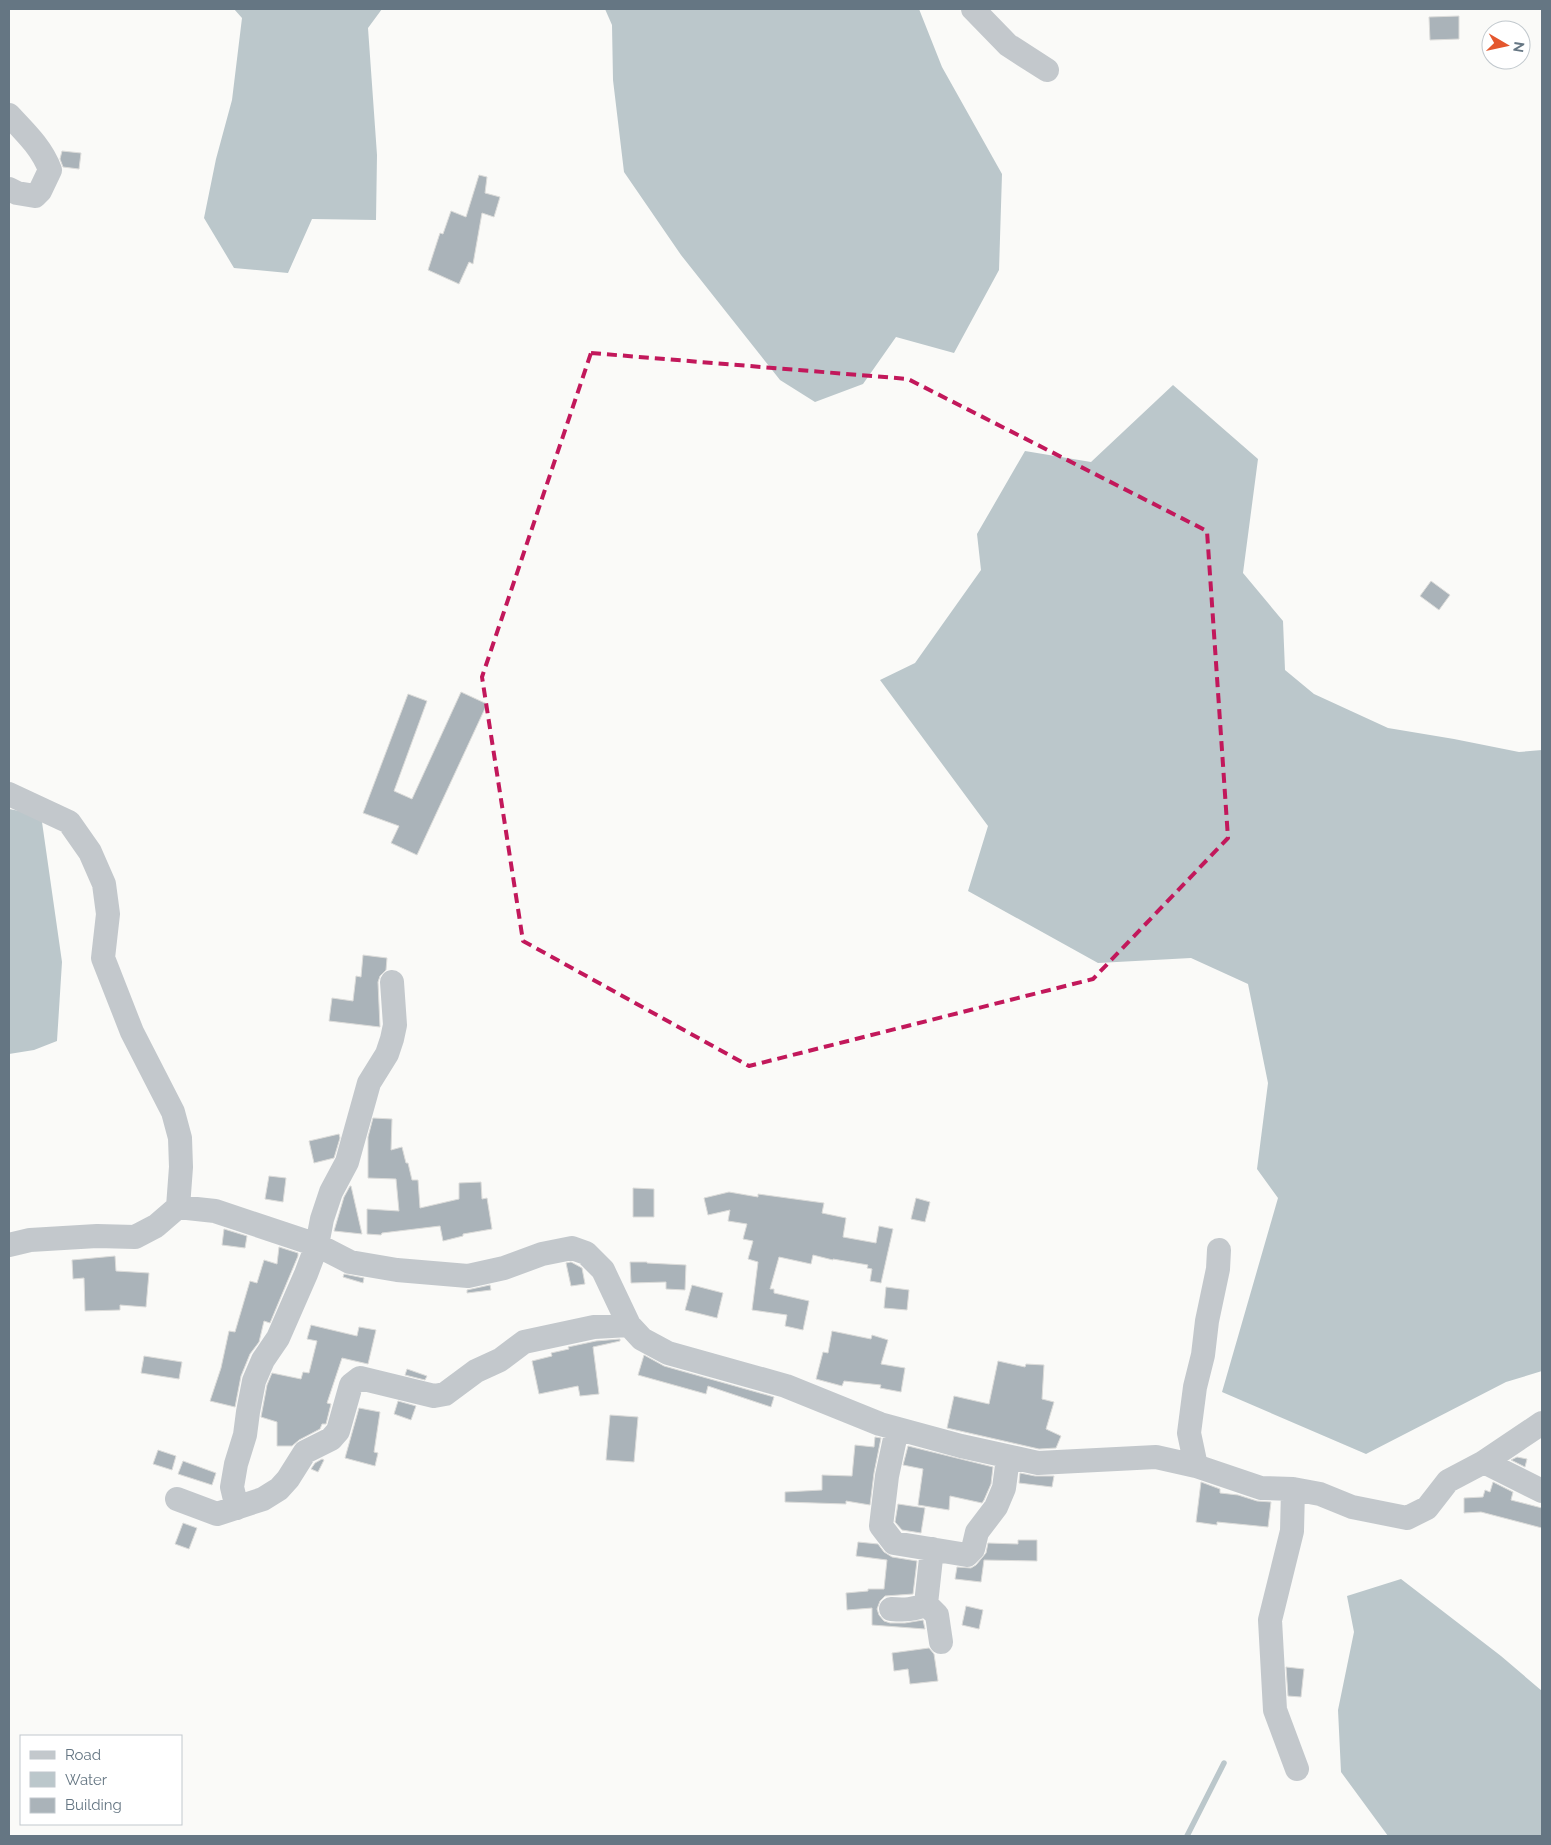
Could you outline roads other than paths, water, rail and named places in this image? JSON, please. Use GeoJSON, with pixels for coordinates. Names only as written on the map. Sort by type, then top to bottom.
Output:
{"type":"FeatureCollection","features":[{"type":"Feature","properties":{"kind":"street"},"geometry":{"type":"LineString","coordinates":[[973,9],[1008,45],[1047,70]]}},
{"type":"Feature","properties":{"kind":"street"},"geometry":{"type":"LineString","coordinates":[[9,115],[46,158],[50,170],[40,191],[34,196],[17,193],[9,189]]}},
{"type":"Feature","properties":{"kind":"street"},"geometry":{"type":"LineString","coordinates":[[9,794],[70,822],[90,852],[104,884],[108,914],[103,958],[132,1032],[173,1112],[180,1138],[181,1167],[178,1207],[156,1226],[135,1237],[97,1236],[30,1240],[9,1245]]}},
{"type":"Feature","properties":{"kind":"street"},"geometry":{"type":"LineString","coordinates":[[237,1508],[232,1487],[236,1464],[246,1435],[254,1381],[263,1360],[278,1338],[317,1245],[322,1219],[331,1192],[347,1162],[369,1083],[387,1054],[395,1025],[392,982]]}},
{"type":"Feature","properties":{"kind":"street"},"geometry":{"type":"LineString","coordinates":[[178,1207],[215,1211],[317,1245],[350,1262],[397,1270],[468,1276],[504,1268],[542,1254],[572,1248],[586,1253],[603,1270],[629,1325],[642,1339],[668,1353],[786,1386],[880,1424],[1008,1458],[1038,1463],[1156,1457],[1196,1466],[1261,1488],[1293,1489],[1320,1494],[1352,1507],[1408,1518],[1427,1508],[1448,1481],[1484,1462],[1542,1423]]}},
{"type":"Feature","properties":{"kind":"street"},"geometry":{"type":"LineString","coordinates":[[1196,1466],[1189,1432],[1195,1387],[1203,1355],[1207,1321],[1218,1269],[1219,1250]]}},
{"type":"Feature","properties":{"kind":"street"},"geometry":{"type":"LineString","coordinates":[[177,1500],[217,1514],[263,1499],[279,1489],[288,1479],[305,1452],[331,1439],[338,1431],[351,1385],[360,1378],[434,1396],[445,1394],[476,1371],[500,1360],[524,1342],[594,1327],[629,1325]]}},
{"type":"Feature","properties":{"kind":"street"},"geometry":{"type":"LineString","coordinates":[[897,1429],[887,1476],[881,1526],[894,1543],[967,1554],[973,1550],[977,1532],[996,1508],[1004,1488],[1008,1458]]}},
{"type":"Feature","properties":{"kind":"street"},"geometry":{"type":"LineString","coordinates":[[1484,1462],[1542,1491]]}},
{"type":"Feature","properties":{"kind":"street"},"geometry":{"type":"LineString","coordinates":[[1293,1489],[1292,1530],[1270,1620],[1275,1710],[1297,1769]]}},
{"type":"Feature","properties":{"kind":"street"},"geometry":{"type":"LineString","coordinates":[[926,1604],[932,1549]]}},
{"type":"Feature","properties":{"kind":"street"},"geometry":{"type":"LineString","coordinates":[[891,1609],[917,1609],[926,1604]]}},
{"type":"Feature","properties":{"kind":"street"},"geometry":{"type":"LineString","coordinates":[[926,1604],[937,1615],[941,1642]]}},
{"type":"Feature","properties":{"kind":"water"},"geometry":{"type":"Polygon","coordinates":[[[234,9],[382,9],[368,28],[377,155],[376,220],[312,219],[288,273],[234,268],[204,218],[216,159],[232,100],[242,18],[234,9]]]}},
{"type":"Feature","properties":{"kind":"water"},"geometry":{"type":"Polygon","coordinates":[[[605,9],[919,9],[942,67],[1002,174],[999,270],[954,353],[896,337],[863,384],[815,402],[780,380],[681,255],[624,172],[613,80],[612,25],[605,9]]]}},
{"type":"Feature","properties":{"kind":"water"},"geometry":{"type":"Polygon","coordinates":[[[1173,385],[1258,459],[1243,573],[1283,621],[1285,670],[1314,694],[1388,728],[1519,752],[1542,750],[1542,1371],[1506,1382],[1366,1454],[1222,1392],[1278,1198],[1257,1169],[1268,1083],[1248,984],[1191,958],[1098,963],[968,891],[988,826],[880,680],[915,663],[981,570],[977,534],[1025,451],[1091,462],[1173,385]]]}},
{"type":"Feature","properties":{"kind":"water"},"geometry":{"type":"Polygon","coordinates":[[[9,809],[41,815],[62,962],[57,1041],[34,1050],[9,1054],[9,809]]]}},
{"type":"Feature","properties":{"kind":"water"},"geometry":{"type":"Polygon","coordinates":[[[1401,1579],[1501,1656],[1542,1691],[1542,1836],[1388,1836],[1341,1772],[1338,1710],[1354,1632],[1347,1596],[1401,1579]]]}},
{"type":"Feature","properties":{"kind":"waterway"},"geometry":{"type":"LineString","coordinates":[[1187,1836],[1224,1763]]}}]}
